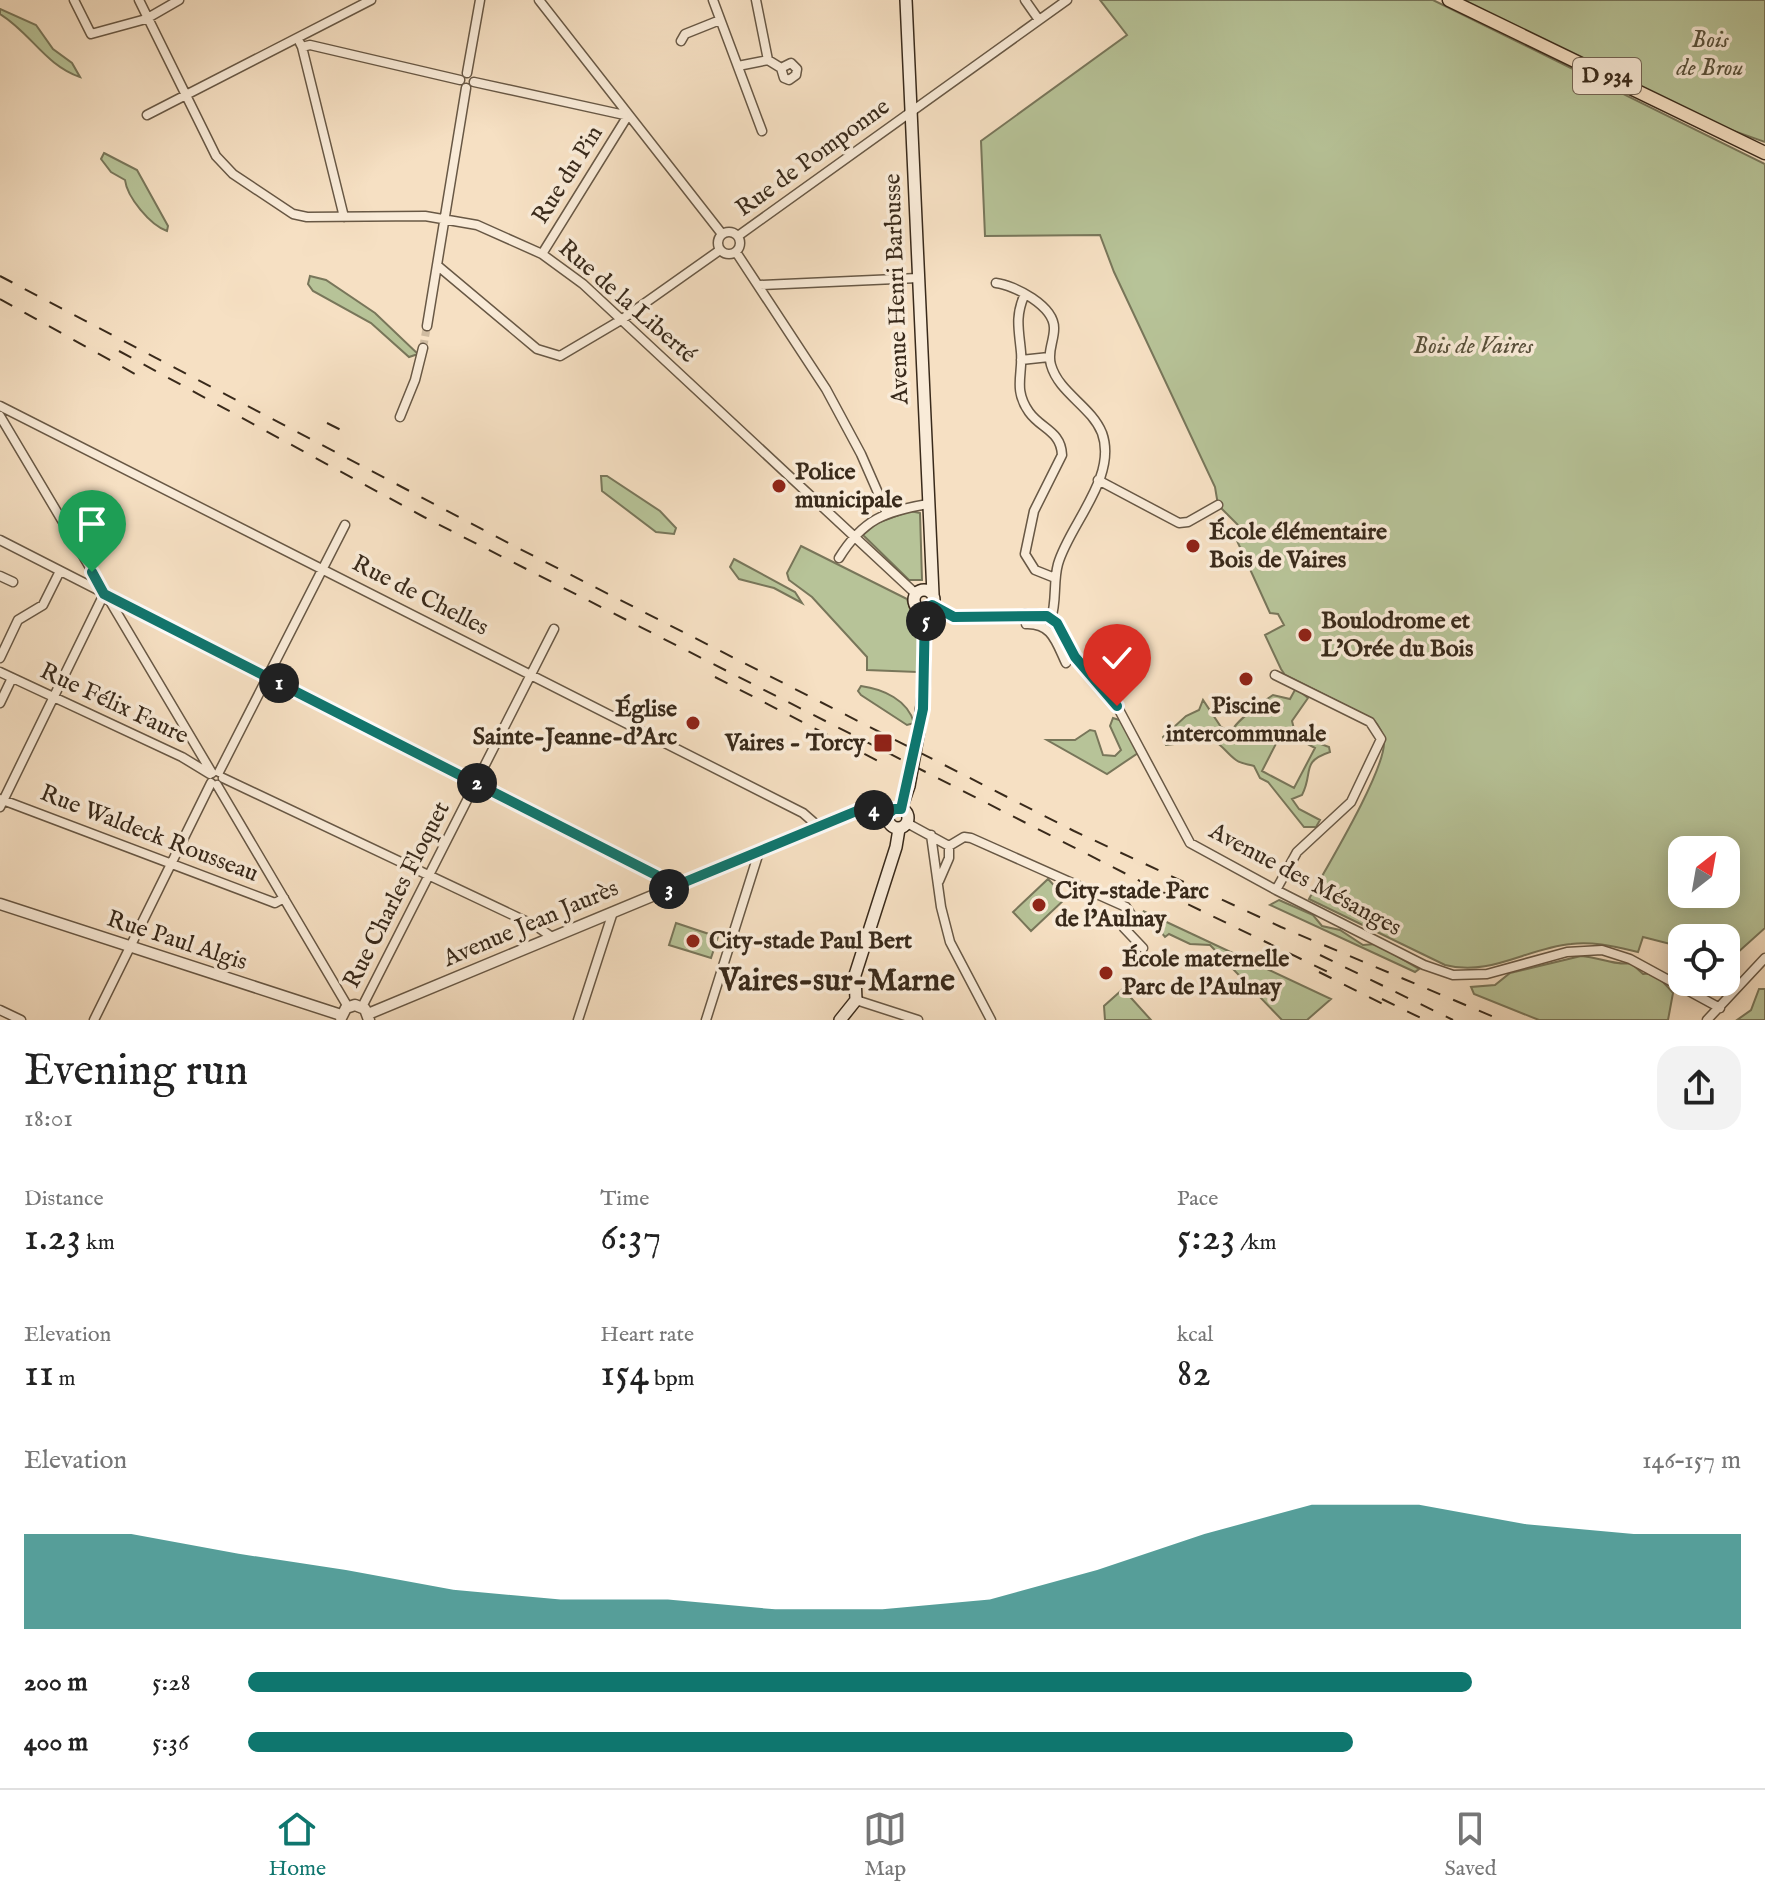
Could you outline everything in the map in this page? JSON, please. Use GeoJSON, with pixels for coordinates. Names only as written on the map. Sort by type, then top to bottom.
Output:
{"type":"FeatureCollection","features":[{"type":"Feature","properties":{"kind":"main road","name":"Avenue Henri Barbusse"},"geometry":{"type":"LineString","coordinates":[[901,809],[909,786],[919,730],[924,689],[926,599],[932,576],[906,0]]}},
{"type":"Feature","properties":{"kind":"main road","name":"D 934"},"geometry":{"type":"LineString","coordinates":[[1449,0],[1765,153]]}},
{"type":"Feature","properties":{"kind":"main road"},"geometry":{"type":"LineString","coordinates":[[840,1020],[856,1000],[855,975],[907,814],[901,809],[894,809],[888,814],[890,825],[903,826]]}},
{"type":"Feature","properties":{"kind":"street"},"geometry":{"type":"LineString","coordinates":[[74,0],[91,34],[146,19],[179,0]]}},
{"type":"Feature","properties":{"kind":"street","name":"Rue de la Liberté"},"geometry":{"type":"LineString","coordinates":[[139,0],[216,156],[233,174],[293,214],[447,219],[494,231],[542,254],[621,320],[926,599]]}},
{"type":"Feature","properties":{"kind":"street"},"geometry":{"type":"LineString","coordinates":[[147,115],[371,0]]}},
{"type":"Feature","properties":{"kind":"street"},"geometry":{"type":"LineString","coordinates":[[427,326],[447,219],[466,88],[464,77],[480,0]]}},
{"type":"Feature","properties":{"kind":"street"},"geometry":{"type":"LineString","coordinates":[[539,0],[722,234]]}},
{"type":"Feature","properties":{"kind":"street"},"geometry":{"type":"LineString","coordinates":[[713,0],[762,131]]}},
{"type":"Feature","properties":{"kind":"street"},"geometry":{"type":"LineString","coordinates":[[756,0],[768,60]]}},
{"type":"Feature","properties":{"kind":"street"},"geometry":{"type":"LineString","coordinates":[[1025,0],[1039,20]]}},
{"type":"Feature","properties":{"kind":"street","name":"Rue de Pomponne"},"geometry":{"type":"LineString","coordinates":[[738,236],[1067,0]]}},
{"type":"Feature","properties":{"kind":"street"},"geometry":{"type":"LineString","coordinates":[[681,41],[685,34],[720,20]]}},
{"type":"Feature","properties":{"kind":"street"},"geometry":{"type":"LineString","coordinates":[[298,38],[344,217]]}},
{"type":"Feature","properties":{"kind":"street"},"geometry":{"type":"LineString","coordinates":[[302,47],[310,45],[464,77],[474,82],[628,116]]}},
{"type":"Feature","properties":{"kind":"street"},"geometry":{"type":"LineString","coordinates":[[738,66],[768,60],[781,68]]}},
{"type":"Feature","properties":{"kind":"street"},"geometry":{"type":"LineString","coordinates":[[466,88],[474,82]]}},
{"type":"Feature","properties":{"kind":"street","name":"Rue du Pin"},"geometry":{"type":"LineString","coordinates":[[542,254],[628,116]]}},
{"type":"Feature","properties":{"kind":"street"},"geometry":{"type":"LineString","coordinates":[[732,232],[738,236],[740,244],[736,252],[728,254],[720,250],[718,239],[722,234],[732,232]]}},
{"type":"Feature","properties":{"kind":"street"},"geometry":{"type":"LineString","coordinates":[[438,266],[537,349],[550,355],[569,353],[720,250]]}},
{"type":"Feature","properties":{"kind":"street"},"geometry":{"type":"LineString","coordinates":[[736,252],[831,398],[886,511]]}},
{"type":"Feature","properties":{"kind":"street"},"geometry":{"type":"LineString","coordinates":[[760,285],[918,278]]}},
{"type":"Feature","properties":{"kind":"street"},"geometry":{"type":"LineString","coordinates":[[926,599],[954,617],[1051,619],[1055,578],[1064,548],[1098,480],[1104,457],[1102,435],[1058,380],[1049,357],[1054,329],[1051,317],[1042,304],[1006,284],[996,283]]}},
{"type":"Feature","properties":{"kind":"street"},"geometry":{"type":"LineString","coordinates":[[1024,296],[1016,327],[1021,360],[1017,381],[1022,402],[1033,417],[1056,435],[1062,455],[1034,511],[1025,547],[1027,559],[1035,570],[1055,578]]}},
{"type":"Feature","properties":{"kind":"street"},"geometry":{"type":"LineString","coordinates":[[400,417],[423,348]]}},
{"type":"Feature","properties":{"kind":"street"},"geometry":{"type":"LineString","coordinates":[[1021,360],[1049,357]]}},
{"type":"Feature","properties":{"kind":"street","name":"Rue de Chelles"},"geometry":{"type":"LineString","coordinates":[[0,406],[803,813],[819,827]]}},
{"type":"Feature","properties":{"kind":"street"},"geometry":{"type":"LineString","coordinates":[[0,416],[284,898],[343,1014]]}},
{"type":"Feature","properties":{"kind":"street"},"geometry":{"type":"LineString","coordinates":[[1098,480],[1179,523],[1188,522],[1218,505]]}},
{"type":"Feature","properties":{"kind":"street"},"geometry":{"type":"LineString","coordinates":[[839,558],[855,537],[886,511],[928,504]]}},
{"type":"Feature","properties":{"kind":"street"},"geometry":{"type":"LineString","coordinates":[[94,1020],[170,863],[345,525]]}},
{"type":"Feature","properties":{"kind":"street"},"geometry":{"type":"LineString","coordinates":[[0,540],[656,875],[668,889]]}},
{"type":"Feature","properties":{"kind":"street"},"geometry":{"type":"LineString","coordinates":[[0,658],[18,620],[43,605],[60,571]]}},
{"type":"Feature","properties":{"kind":"street"},"geometry":{"type":"LineString","coordinates":[[0,576],[13,582]]}},
{"type":"Feature","properties":{"kind":"street"},"geometry":{"type":"LineString","coordinates":[[1,802],[104,594]]}},
{"type":"Feature","properties":{"kind":"street"},"geometry":{"type":"LineString","coordinates":[[1025,619],[1051,631],[1066,663]]}},
{"type":"Feature","properties":{"kind":"street","name":"Avenue des Mésanges"},"geometry":{"type":"LineString","coordinates":[[1051,619],[1075,657],[1117,706],[1190,843],[1424,965],[1453,975],[1487,974],[1567,952],[1602,950],[1630,959],[1720,1008]]}},
{"type":"Feature","properties":{"kind":"street","name":"Rue Charles Floquet"},"geometry":{"type":"LineString","coordinates":[[367,1014],[429,875],[554,629]]}},
{"type":"Feature","properties":{"kind":"street","name":"Rue Félix Faure"},"geometry":{"type":"LineString","coordinates":[[0,672],[182,757],[215,778],[536,926],[552,937]]}},
{"type":"Feature","properties":{"kind":"street"},"geometry":{"type":"LineString","coordinates":[[1275,675],[1370,722],[1381,739],[1351,802],[1297,852],[1276,890]]}},
{"type":"Feature","properties":{"kind":"street"},"geometry":{"type":"LineString","coordinates":[[0,703],[12,678]]}},
{"type":"Feature","properties":{"kind":"street","name":"Rue Waldeck Rousseau"},"geometry":{"type":"LineString","coordinates":[[1,802],[275,903],[284,898]]}},
{"type":"Feature","properties":{"kind":"street","name":"Avenue Jean Jaurès"},"geometry":{"type":"LineString","coordinates":[[367,1014],[864,808],[888,814]]}},
{"type":"Feature","properties":{"kind":"street"},"geometry":{"type":"LineString","coordinates":[[903,826],[931,835],[949,846]]}},
{"type":"Feature","properties":{"kind":"street"},"geometry":{"type":"LineString","coordinates":[[931,835],[950,942],[991,1020]]}},
{"type":"Feature","properties":{"kind":"street"},"geometry":{"type":"LineString","coordinates":[[949,846],[964,837],[971,838],[1126,907],[1134,919],[1124,928],[1143,948]]}},
{"type":"Feature","properties":{"kind":"street"},"geometry":{"type":"LineString","coordinates":[[938,882],[949,858],[949,846]]}},
{"type":"Feature","properties":{"kind":"street"},"geometry":{"type":"LineString","coordinates":[[706,1020],[759,852]]}},
{"type":"Feature","properties":{"kind":"street","name":"Rue Paul Algis"},"geometry":{"type":"LineString","coordinates":[[0,904],[343,1014],[367,1014]]}},
{"type":"Feature","properties":{"kind":"street"},"geometry":{"type":"LineString","coordinates":[[578,1020],[613,912]]}},
{"type":"Feature","properties":{"kind":"street"},"geometry":{"type":"LineString","coordinates":[[1707,1020],[1765,958]]}},
{"type":"Feature","properties":{"kind":"street"},"geometry":{"type":"LineString","coordinates":[[856,1000],[918,1020]]}},
{"type":"Feature","properties":{"kind":"street"},"geometry":{"type":"LineString","coordinates":[[0,1010],[21,1020]]}},
{"type":"Feature","properties":{"kind":"green space","name":"Bois de Vaires"},"geometry":{"type":"Polygon","coordinates":[[[1100,0],[1433,0],[1765,164],[1765,928],[1740,950],[1740,924],[1668,924],[1668,943],[1643,937],[1638,952],[1579,943],[1493,965],[1462,968],[1445,965],[1309,899],[1375,774],[1382,755],[1383,735],[1373,719],[1285,675],[1281,669],[1265,635],[1284,625],[1278,614],[1270,613],[1233,532],[1239,526],[1218,505],[1215,487],[1114,272],[1100,235],[985,236],[981,141],[1127,35],[1100,0]]]}},
{"type":"Feature","properties":{"kind":"green space","name":"Bois de Brou"},"geometry":{"type":"Polygon","coordinates":[[[1460,0],[1765,0],[1765,142],[1728,129],[1460,0]]]}},
{"type":"Feature","properties":{"kind":"green space"},"geometry":{"type":"Polygon","coordinates":[[[0,9],[36,25],[53,49],[72,63],[80,77],[47,57],[0,14],[0,9]]]}},
{"type":"Feature","properties":{"kind":"green space"},"geometry":{"type":"Polygon","coordinates":[[[104,153],[137,170],[168,226],[167,231],[140,210],[125,180],[111,172],[101,159],[104,153]]]}},
{"type":"Feature","properties":{"kind":"green space"},"geometry":{"type":"Polygon","coordinates":[[[310,276],[326,280],[375,313],[418,354],[409,357],[371,323],[313,291],[308,284],[310,276]]]}},
{"type":"Feature","properties":{"kind":"green space"},"geometry":{"type":"Polygon","coordinates":[[[601,476],[607,476],[660,511],[676,528],[674,534],[656,532],[602,491],[601,476]]]}},
{"type":"Feature","properties":{"kind":"green space"},"geometry":{"type":"Polygon","coordinates":[[[910,511],[920,513],[922,580],[909,580],[863,535],[877,523],[910,511]]]}},
{"type":"Feature","properties":{"kind":"green space"},"geometry":{"type":"Polygon","coordinates":[[[801,546],[907,599],[910,609],[919,616],[917,672],[867,670],[867,657],[812,597],[789,580],[787,573],[801,546]]]}},
{"type":"Feature","properties":{"kind":"green space"},"geometry":{"type":"Polygon","coordinates":[[[734,559],[795,592],[802,603],[774,588],[739,579],[730,567],[734,559]]]}},
{"type":"Feature","properties":{"kind":"green space"},"geometry":{"type":"Polygon","coordinates":[[[861,686],[894,697],[906,708],[914,723],[907,725],[861,695],[858,691],[861,686]]]}},
{"type":"Feature","properties":{"kind":"green space"},"geometry":{"type":"Polygon","coordinates":[[[1296,688],[1308,698],[1292,721],[1295,733],[1282,732],[1262,771],[1294,788],[1315,748],[1300,740],[1302,737],[1329,747],[1330,752],[1311,764],[1302,795],[1292,799],[1299,809],[1320,820],[1316,827],[1304,827],[1268,782],[1260,778],[1254,766],[1238,761],[1215,741],[1199,740],[1186,730],[1174,744],[1166,745],[1163,737],[1186,716],[1199,710],[1203,700],[1221,727],[1231,732],[1243,718],[1273,695],[1290,699],[1296,688]]]}},
{"type":"Feature","properties":{"kind":"green space"},"geometry":{"type":"Polygon","coordinates":[[[1113,718],[1126,722],[1138,753],[1107,774],[1047,740],[1075,740],[1090,730],[1095,731],[1103,755],[1115,756],[1121,750],[1110,726],[1113,718]]]}},
{"type":"Feature","properties":{"kind":"green space","name":"City-stade Parc de l'Aulnay"},"geometry":{"type":"Polygon","coordinates":[[[1048,879],[1066,898],[1031,931],[1013,912],[1048,879]]]}},
{"type":"Feature","properties":{"kind":"green space"},"geometry":{"type":"Polygon","coordinates":[[[1279,900],[1313,915],[1322,926],[1340,930],[1363,945],[1376,944],[1419,969],[1415,972],[1270,905],[1279,900]]]}},
{"type":"Feature","properties":{"kind":"green space"},"geometry":{"type":"Polygon","coordinates":[[[1143,911],[1331,999],[1307,1020],[1282,1020],[1210,945],[1190,944],[1169,934],[1165,937],[1143,911]]]}},
{"type":"Feature","properties":{"kind":"green space","name":"City-stade Paul Bert"},"geometry":{"type":"Polygon","coordinates":[[[676,923],[718,937],[711,958],[669,945],[676,923]]]}},
{"type":"Feature","properties":{"kind":"green space"},"geometry":{"type":"Polygon","coordinates":[[[1581,956],[1631,963],[1643,974],[1660,979],[1668,988],[1668,996],[1672,996],[1668,1020],[1539,1020],[1474,994],[1471,987],[1495,985],[1510,973],[1581,956]]]}},
{"type":"Feature","properties":{"kind":"green space"},"geometry":{"type":"Polygon","coordinates":[[[1123,989],[1151,1020],[1105,1020],[1104,1006],[1123,989]]]}},
{"type":"Feature","properties":{"kind":"green space"},"geometry":{"type":"Polygon","coordinates":[[[1759,989],[1765,989],[1765,1020],[1737,1020],[1751,1010],[1759,989]]]}},
{"type":"Feature","properties":{"kind":"tunnel"},"geometry":{"type":"LineString","coordinates":[[423,348],[427,326]]}},
{"type":"Feature","properties":{"kind":"railway"},"geometry":{"type":"LineString","coordinates":[[0,276],[520,549],[1074,831],[1281,927],[1501,1020]]}},
{"type":"Feature","properties":{"kind":"railway"},"geometry":{"type":"LineString","coordinates":[[0,299],[144,379]]}},
{"type":"Feature","properties":{"kind":"railway"},"geometry":{"type":"LineString","coordinates":[[119,351],[424,517],[1144,883],[1332,974]]}},
{"type":"Feature","properties":{"kind":"railway"},"geometry":{"type":"LineString","coordinates":[[327,423],[343,431]]}},
{"type":"Feature","properties":{"kind":"railway"},"geometry":{"type":"LineString","coordinates":[[715,677],[882,763]]}},
{"type":"Feature","properties":{"kind":"railway"},"geometry":{"type":"LineString","coordinates":[[1320,955],[1453,1020]]}},
{"type":"Feature","properties":{"kind":"railway"},"geometry":{"type":"LineString","coordinates":[[1319,972],[1391,1008]]}},
{"type":"Feature","properties":{"kind":"railway"},"geometry":{"type":"LineString","coordinates":[[1382,999],[1425,1020]]}},
{"type":"Feature","properties":{"kind":"place","name":"Police municipale"},"geometry":{"type":"Point","coordinates":[779,486]}},
{"type":"Feature","properties":{"kind":"place","name":"École élémentaire Bois de Vaires"},"geometry":{"type":"Point","coordinates":[1193,546]}},
{"type":"Feature","properties":{"kind":"place","name":"Boulodrome et L’Orée du Bois"},"geometry":{"type":"Point","coordinates":[1305,635]}},
{"type":"Feature","properties":{"kind":"place","name":"Piscine intercommunale"},"geometry":{"type":"Point","coordinates":[1246,679]}},
{"type":"Feature","properties":{"kind":"place","name":"Église Sainte-Jeanne-d'Arc"},"geometry":{"type":"Point","coordinates":[693,723]}},
{"type":"Feature","properties":{"kind":"place","name":"Vaires - Torcy"},"geometry":{"type":"Point","coordinates":[883,743]}},
{"type":"Feature","properties":{"kind":"place","name":"City-stade Parc de l'Aulnay"},"geometry":{"type":"Point","coordinates":[1039,905]}},
{"type":"Feature","properties":{"kind":"place","name":"City-stade Paul Bert"},"geometry":{"type":"Point","coordinates":[693,941]}},
{"type":"Feature","properties":{"kind":"place","name":"École maternelle Parc de l'Aulnay"},"geometry":{"type":"Point","coordinates":[1106,973]}},
{"type":"Feature","properties":{"kind":"district","name":"Vaires-sur-Marne"},"geometry":{"type":"Point","coordinates":[837,981]}},
{"type":"Feature","properties":{"kind":"route"},"geometry":{"type":"LineString","coordinates":[[92,572],[104,594],[656,875],[668,889],[864,808],[888,814],[891,810],[901,809],[908,791],[923,709],[925,609],[932,605],[954,617],[1047,616],[1057,623],[1075,657],[1117,706]]}}]}
